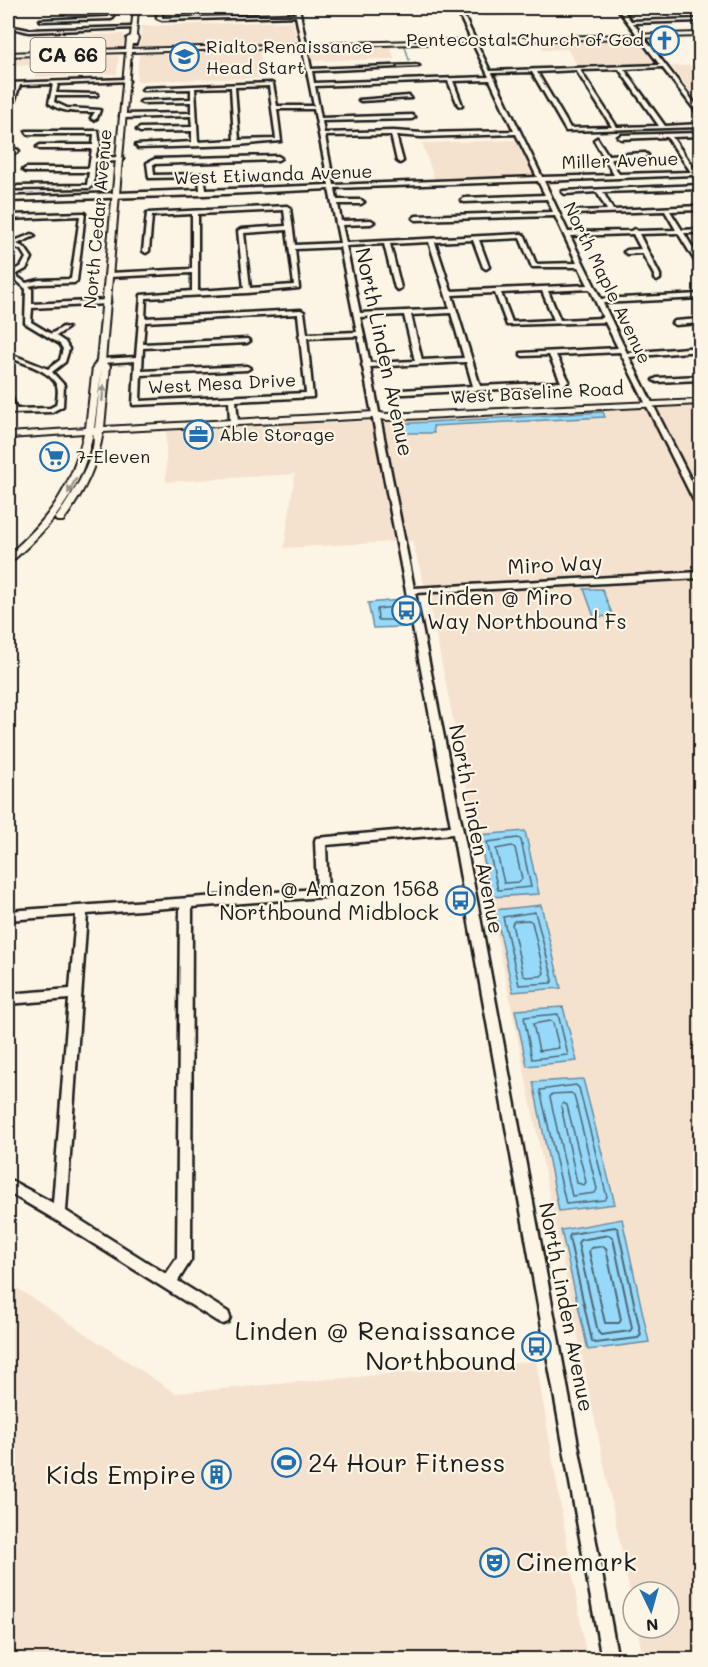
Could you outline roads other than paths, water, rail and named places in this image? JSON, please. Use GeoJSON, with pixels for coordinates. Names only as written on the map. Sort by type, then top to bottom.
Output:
{"type":"FeatureCollection","features":[{"type":"Feature","properties":{"kind":"main road","name":"North Cedar Avenue"},"geometry":{"type":"LineString","coordinates":[[95,428],[106,366],[101,361],[131,52],[130,38],[133,37],[136,8]]}},
{"type":"Feature","properties":{"kind":"main road"},"geometry":{"type":"LineString","coordinates":[[474,41],[700,35]]}},
{"type":"Feature","properties":{"kind":"main road","name":"CA 66"},"geometry":{"type":"LineString","coordinates":[[8,55],[43,56],[474,41]]}},
{"type":"Feature","properties":{"kind":"main road"},"geometry":{"type":"LineString","coordinates":[[43,56],[72,52]]}},
{"type":"Feature","properties":{"kind":"main road"},"geometry":{"type":"LineString","coordinates":[[8,55],[131,52]]}},
{"type":"Feature","properties":{"kind":"main road"},"geometry":{"type":"LineString","coordinates":[[649,402],[700,397]]}},
{"type":"Feature","properties":{"kind":"main road","name":"West Baseline Road"},"geometry":{"type":"LineString","coordinates":[[8,433],[375,415],[386,417],[649,402],[700,402]]}},
{"type":"Feature","properties":{"kind":"main road"},"geometry":{"type":"LineString","coordinates":[[8,560],[46,524],[70,491],[95,428]]}},
{"type":"Feature","properties":{"kind":"main road"},"geometry":{"type":"LineString","coordinates":[[8,568],[51,529],[76,500],[90,474],[95,428]]}},
{"type":"Feature","properties":{"kind":"street"},"geometry":{"type":"LineString","coordinates":[[12,8],[8,23],[10,29],[41,31],[133,28]]}},
{"type":"Feature","properties":{"kind":"street"},"geometry":{"type":"LineString","coordinates":[[76,19],[78,8]]}},
{"type":"Feature","properties":{"kind":"street"},"geometry":{"type":"LineString","coordinates":[[42,20],[111,18],[112,8]]}},
{"type":"Feature","properties":{"kind":"street"},"geometry":{"type":"LineString","coordinates":[[136,8],[160,8],[160,19],[298,15]]}},
{"type":"Feature","properties":{"kind":"street"},"geometry":{"type":"LineString","coordinates":[[194,8],[194,18]]}},
{"type":"Feature","properties":{"kind":"street"},"geometry":{"type":"LineString","coordinates":[[228,8],[229,17]]}},
{"type":"Feature","properties":{"kind":"street"},"geometry":{"type":"LineString","coordinates":[[262,8],[263,16]]}},
{"type":"Feature","properties":{"kind":"street","name":"North Linden Avenue"},"geometry":{"type":"LineString","coordinates":[[297,8],[411,591],[610,1659]]}},
{"type":"Feature","properties":{"kind":"street","name":"North Maple Avenue"},"geometry":{"type":"LineString","coordinates":[[458,8],[485,69],[492,78],[700,506]]}},
{"type":"Feature","properties":{"kind":"street"},"geometry":{"type":"LineString","coordinates":[[621,9],[700,9]]}},
{"type":"Feature","properties":{"kind":"street"},"geometry":{"type":"LineString","coordinates":[[621,9],[700,112]]}},
{"type":"Feature","properties":{"kind":"street"},"geometry":{"type":"LineString","coordinates":[[41,31],[44,14]]}},
{"type":"Feature","properties":{"kind":"street"},"geometry":{"type":"LineString","coordinates":[[630,22],[700,20]]}},
{"type":"Feature","properties":{"kind":"street"},"geometry":{"type":"LineString","coordinates":[[309,70],[415,66]]}},
{"type":"Feature","properties":{"kind":"street"},"geometry":{"type":"LineString","coordinates":[[485,69],[534,71],[665,66]]}},
{"type":"Feature","properties":{"kind":"street"},"geometry":{"type":"LineString","coordinates":[[621,68],[663,127]]}},
{"type":"Feature","properties":{"kind":"street"},"geometry":{"type":"LineString","coordinates":[[577,69],[616,129]]}},
{"type":"Feature","properties":{"kind":"street"},"geometry":{"type":"LineString","coordinates":[[534,71],[565,129],[700,126]]}},
{"type":"Feature","properties":{"kind":"street"},"geometry":{"type":"LineString","coordinates":[[8,84],[56,83],[128,75]]}},
{"type":"Feature","properties":{"kind":"street"},"geometry":{"type":"LineString","coordinates":[[312,85],[492,78]]}},
{"type":"Feature","properties":{"kind":"street"},"geometry":{"type":"LineString","coordinates":[[450,80],[460,105]]}},
{"type":"Feature","properties":{"kind":"street"},"geometry":{"type":"LineString","coordinates":[[404,81],[412,107]]}},
{"type":"Feature","properties":{"kind":"street"},"geometry":{"type":"LineString","coordinates":[[56,83],[51,102],[61,108],[98,111],[94,118]]}},
{"type":"Feature","properties":{"kind":"street"},"geometry":{"type":"LineString","coordinates":[[12,102],[18,84]]}},
{"type":"Feature","properties":{"kind":"street"},"geometry":{"type":"LineString","coordinates":[[138,146],[278,141],[271,84],[144,89]]}},
{"type":"Feature","properties":{"kind":"street"},"geometry":{"type":"LineString","coordinates":[[232,86],[237,143]]}},
{"type":"Feature","properties":{"kind":"street"},"geometry":{"type":"LineString","coordinates":[[193,87],[195,144]]}},
{"type":"Feature","properties":{"kind":"street"},"geometry":{"type":"LineString","coordinates":[[53,94],[96,95]]}},
{"type":"Feature","properties":{"kind":"street"},"geometry":{"type":"LineString","coordinates":[[361,100],[409,97]]}},
{"type":"Feature","properties":{"kind":"street"},"geometry":{"type":"LineString","coordinates":[[142,102],[193,100]]}},
{"type":"Feature","properties":{"kind":"street"},"geometry":{"type":"LineString","coordinates":[[275,108],[316,107]]}},
{"type":"Feature","properties":{"kind":"street"},"geometry":{"type":"LineString","coordinates":[[52,112],[61,108]]}},
{"type":"Feature","properties":{"kind":"street"},"geometry":{"type":"LineString","coordinates":[[123,117],[193,114]]}},
{"type":"Feature","properties":{"kind":"street"},"geometry":{"type":"LineString","coordinates":[[319,120],[408,118]]}},
{"type":"Feature","properties":{"kind":"street"},"geometry":{"type":"LineString","coordinates":[[140,130],[194,129]]}},
{"type":"Feature","properties":{"kind":"street"},"geometry":{"type":"LineString","coordinates":[[18,188],[90,186],[93,158],[97,147],[96,132],[28,132]]}},
{"type":"Feature","properties":{"kind":"street"},"geometry":{"type":"LineString","coordinates":[[321,135],[518,132]]}},
{"type":"Feature","properties":{"kind":"street"},"geometry":{"type":"LineString","coordinates":[[393,133],[400,161]]}},
{"type":"Feature","properties":{"kind":"street"},"geometry":{"type":"LineString","coordinates":[[621,137],[700,134]]}},
{"type":"Feature","properties":{"kind":"street"},"geometry":{"type":"LineString","coordinates":[[668,135],[698,173],[700,181]]}},
{"type":"Feature","properties":{"kind":"street"},"geometry":{"type":"LineString","coordinates":[[597,140],[618,177]]}},
{"type":"Feature","properties":{"kind":"street"},"geometry":{"type":"LineString","coordinates":[[218,143],[219,159]]}},
{"type":"Feature","properties":{"kind":"street"},"geometry":{"type":"LineString","coordinates":[[40,147],[97,147]]}},
{"type":"Feature","properties":{"kind":"street"},"geometry":{"type":"LineString","coordinates":[[8,149],[16,151]]}},
{"type":"Feature","properties":{"kind":"street"},"geometry":{"type":"LineString","coordinates":[[607,157],[645,155]]}},
{"type":"Feature","properties":{"kind":"street"},"geometry":{"type":"LineString","coordinates":[[93,158],[120,157]]}},
{"type":"Feature","properties":{"kind":"street"},"geometry":{"type":"LineString","coordinates":[[203,193],[202,175],[151,177],[152,162],[278,158]]}},
{"type":"Feature","properties":{"kind":"street"},"geometry":{"type":"LineString","coordinates":[[26,170],[92,170]]}},
{"type":"Feature","properties":{"kind":"street","name":"Miller Avenue"},"geometry":{"type":"LineString","coordinates":[[540,180],[698,173]]}},
{"type":"Feature","properties":{"kind":"street","name":"West Etiwanda Avenue"},"geometry":{"type":"LineString","coordinates":[[8,199],[540,180]]}},
{"type":"Feature","properties":{"kind":"street"},"geometry":{"type":"LineString","coordinates":[[457,183],[471,218]]}},
{"type":"Feature","properties":{"kind":"street"},"geometry":{"type":"LineString","coordinates":[[565,192],[700,187]]}},
{"type":"Feature","properties":{"kind":"street"},"geometry":{"type":"LineString","coordinates":[[599,191],[611,212]]}},
{"type":"Feature","properties":{"kind":"street"},"geometry":{"type":"LineString","coordinates":[[246,192],[246,210]]}},
{"type":"Feature","properties":{"kind":"street"},"geometry":{"type":"LineString","coordinates":[[464,200],[549,197]]}},
{"type":"Feature","properties":{"kind":"street"},"geometry":{"type":"LineString","coordinates":[[334,202],[361,202]]}},
{"type":"Feature","properties":{"kind":"street"},"geometry":{"type":"LineString","coordinates":[[146,251],[149,214],[287,208],[297,287],[143,296],[138,373],[247,369]]}},
{"type":"Feature","properties":{"kind":"street"},"geometry":{"type":"LineString","coordinates":[[574,213],[700,208]]}},
{"type":"Feature","properties":{"kind":"street"},"geometry":{"type":"LineString","coordinates":[[667,210],[698,256],[700,264]]}},
{"type":"Feature","properties":{"kind":"street"},"geometry":{"type":"LineString","coordinates":[[195,212],[195,293]]}},
{"type":"Feature","properties":{"kind":"street"},"geometry":{"type":"LineString","coordinates":[[8,217],[83,214],[74,281],[39,282],[25,285]]}},
{"type":"Feature","properties":{"kind":"street"},"geometry":{"type":"LineString","coordinates":[[416,218],[557,214]]}},
{"type":"Feature","properties":{"kind":"street"},"geometry":{"type":"LineString","coordinates":[[338,223],[371,222]]}},
{"type":"Feature","properties":{"kind":"street"},"geometry":{"type":"LineString","coordinates":[[247,291],[241,231],[290,228]]}},
{"type":"Feature","properties":{"kind":"street"},"geometry":{"type":"LineString","coordinates":[[634,231],[657,279]]}},
{"type":"Feature","properties":{"kind":"street"},"geometry":{"type":"LineString","coordinates":[[567,234],[700,231]]}},
{"type":"Feature","properties":{"kind":"street"},"geometry":{"type":"LineString","coordinates":[[9,243],[32,236]]}},
{"type":"Feature","properties":{"kind":"street"},"geometry":{"type":"LineString","coordinates":[[293,247],[522,236],[534,266],[582,265]]}},
{"type":"Feature","properties":{"kind":"street"},"geometry":{"type":"LineString","coordinates":[[476,239],[486,267]]}},
{"type":"Feature","properties":{"kind":"street"},"geometry":{"type":"LineString","coordinates":[[432,241],[477,388]]}},
{"type":"Feature","properties":{"kind":"street"},"geometry":{"type":"LineString","coordinates":[[387,242],[398,288]]}},
{"type":"Feature","properties":{"kind":"street"},"geometry":{"type":"LineString","coordinates":[[9,243],[23,249],[29,258],[24,268],[9,275]]}},
{"type":"Feature","properties":{"kind":"street"},"geometry":{"type":"LineString","coordinates":[[627,252],[644,251]]}},
{"type":"Feature","properties":{"kind":"street"},"geometry":{"type":"LineString","coordinates":[[109,275],[195,272]]}},
{"type":"Feature","properties":{"kind":"street"},"geometry":{"type":"LineString","coordinates":[[9,275],[25,285],[30,292],[28,323],[63,343],[66,349],[66,355],[58,366],[48,372]]}},
{"type":"Feature","properties":{"kind":"street"},"geometry":{"type":"LineString","coordinates":[[449,293],[592,287]]}},
{"type":"Feature","properties":{"kind":"street"},"geometry":{"type":"LineString","coordinates":[[544,288],[558,322]]}},
{"type":"Feature","properties":{"kind":"street"},"geometry":{"type":"LineString","coordinates":[[497,291],[509,324],[608,320]]}},
{"type":"Feature","properties":{"kind":"street"},"geometry":{"type":"LineString","coordinates":[[599,301],[700,296]]}},
{"type":"Feature","properties":{"kind":"street"},"geometry":{"type":"LineString","coordinates":[[29,306],[107,302]]}},
{"type":"Feature","properties":{"kind":"street"},"geometry":{"type":"LineString","coordinates":[[356,315],[454,311]]}},
{"type":"Feature","properties":{"kind":"street"},"geometry":{"type":"LineString","coordinates":[[142,320],[301,312],[303,336],[359,334]]}},
{"type":"Feature","properties":{"kind":"street"},"geometry":{"type":"LineString","coordinates":[[407,313],[418,363]]}},
{"type":"Feature","properties":{"kind":"street"},"geometry":{"type":"LineString","coordinates":[[675,323],[700,321]]}},
{"type":"Feature","properties":{"kind":"street"},"geometry":{"type":"LineString","coordinates":[[52,336],[65,328]]}},
{"type":"Feature","properties":{"kind":"street","name":"West Mesa Drive"},"geometry":{"type":"LineString","coordinates":[[138,373],[136,403],[310,395],[303,336]]}},
{"type":"Feature","properties":{"kind":"street"},"geometry":{"type":"LineString","coordinates":[[140,346],[247,341]]}},
{"type":"Feature","properties":{"kind":"street"},"geometry":{"type":"LineString","coordinates":[[523,354],[700,349]]}},
{"type":"Feature","properties":{"kind":"street"},"geometry":{"type":"LineString","coordinates":[[404,392],[563,384],[565,381],[551,352]]}},
{"type":"Feature","properties":{"kind":"street"},"geometry":{"type":"LineString","coordinates":[[8,355],[48,372],[59,383],[61,390],[56,408],[13,411],[8,398]]}},
{"type":"Feature","properties":{"kind":"street"},"geometry":{"type":"LineString","coordinates":[[101,361],[139,359]]}},
{"type":"Feature","properties":{"kind":"street"},"geometry":{"type":"LineString","coordinates":[[365,365],[469,360]]}},
{"type":"Feature","properties":{"kind":"street"},"geometry":{"type":"LineString","coordinates":[[657,380],[700,378]]}},
{"type":"Feature","properties":{"kind":"street"},"geometry":{"type":"LineString","coordinates":[[232,399],[234,422]]}},
{"type":"Feature","properties":{"kind":"street","name":"Miro Way"},"geometry":{"type":"LineString","coordinates":[[411,591],[700,575]]}},
{"type":"Feature","properties":{"kind":"street"},"geometry":{"type":"LineString","coordinates":[[8,915],[323,893],[320,841],[390,836],[398,840],[418,837],[424,833],[456,830]]}},
{"type":"Feature","properties":{"kind":"street"},"geometry":{"type":"LineString","coordinates":[[169,1282],[184,1260],[186,903]]}},
{"type":"Feature","properties":{"kind":"street"},"geometry":{"type":"LineString","coordinates":[[59,1214],[82,909]]}},
{"type":"Feature","properties":{"kind":"street"},"geometry":{"type":"LineString","coordinates":[[8,999],[75,993]]}},
{"type":"Feature","properties":{"kind":"street"},"geometry":{"type":"LineString","coordinates":[[8,1185],[59,1214],[223,1317]]}},
{"type":"Feature","properties":{"kind":"water"},"geometry":{"type":"Polygon","coordinates":[[[603,412],[605,417],[433,426],[434,433],[398,433],[395,424],[603,412]]]}},
{"type":"Feature","properties":{"kind":"water"},"geometry":{"type":"Polygon","coordinates":[[[584,589],[602,589],[613,616],[594,617],[584,589]]]}},
{"type":"Feature","properties":{"kind":"water"},"geometry":{"type":"Polygon","coordinates":[[[400,600],[403,627],[373,628],[368,603],[400,600]]]}},
{"type":"Feature","properties":{"kind":"water"},"geometry":{"type":"Polygon","coordinates":[[[525,831],[539,894],[491,897],[479,835],[525,831]]]}},
{"type":"Feature","properties":{"kind":"water"},"geometry":{"type":"Polygon","coordinates":[[[541,905],[561,988],[513,992],[495,910],[541,905]]]}},
{"type":"Feature","properties":{"kind":"water"},"geometry":{"type":"Polygon","coordinates":[[[563,1007],[577,1061],[527,1066],[515,1010],[563,1007]]]}},
{"type":"Feature","properties":{"kind":"water"},"geometry":{"type":"Polygon","coordinates":[[[583,1079],[615,1204],[559,1211],[533,1082],[583,1079]]]}},
{"type":"Feature","properties":{"kind":"water"},"geometry":{"type":"Polygon","coordinates":[[[622,1219],[649,1342],[588,1350],[561,1230],[622,1219]]]}},
{"type":"Feature","properties":{"kind":"waterway"},"geometry":{"type":"LineString","coordinates":[[405,46],[409,60]]}},
{"type":"Feature","properties":{"kind":"place","name":"Pentecostal Church of God"},"geometry":{"type":"Point","coordinates":[665,40]}},
{"type":"Feature","properties":{"kind":"place","name":"Rialto Renaissance Head Start"},"geometry":{"type":"Point","coordinates":[185,57]}},
{"type":"Feature","properties":{"kind":"place","name":"Able Storage"},"geometry":{"type":"Point","coordinates":[198,435]}},
{"type":"Feature","properties":{"kind":"place","name":"7-Eleven"},"geometry":{"type":"Point","coordinates":[55,457]}},
{"type":"Feature","properties":{"kind":"place","name":"Linden @ Miro Way Northbound Fs"},"geometry":{"type":"Point","coordinates":[406,610]}},
{"type":"Feature","properties":{"kind":"place","name":"Linden @ Amazon 1568 Northbound Midblock"},"geometry":{"type":"Point","coordinates":[460,901]}},
{"type":"Feature","properties":{"kind":"place","name":"Linden @ Renaissance Northbound"},"geometry":{"type":"Point","coordinates":[537,1346]}},
{"type":"Feature","properties":{"kind":"place","name":"24 Hour Fitness"},"geometry":{"type":"Point","coordinates":[287,1463]}},
{"type":"Feature","properties":{"kind":"place","name":"Kids Empire"},"geometry":{"type":"Point","coordinates":[217,1475]}},
{"type":"Feature","properties":{"kind":"place","name":"Cinemark"},"geometry":{"type":"Point","coordinates":[495,1562]}}]}
